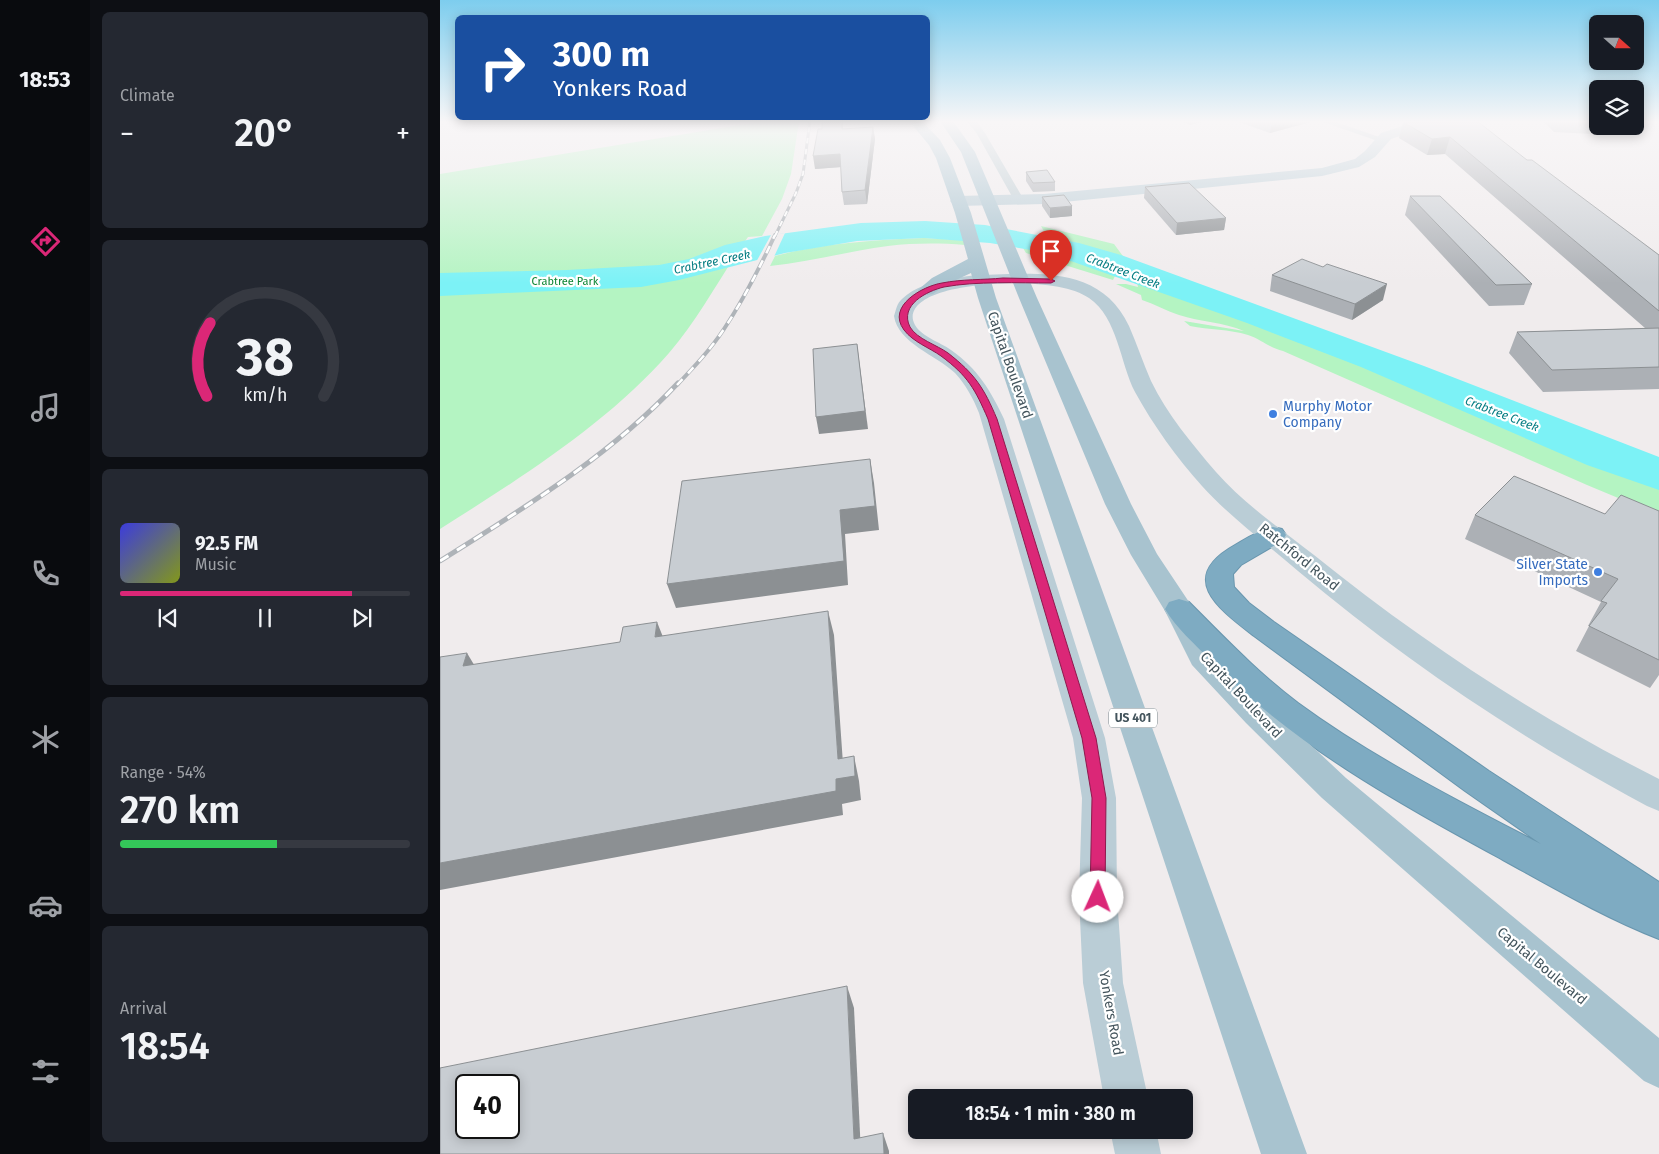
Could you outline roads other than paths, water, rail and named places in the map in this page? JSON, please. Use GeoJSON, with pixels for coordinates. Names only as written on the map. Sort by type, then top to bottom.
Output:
{"type":"FeatureCollection","features":[{"type":"Feature","properties":{"kind":"highway"},"geometry":{"type":"LineString","coordinates":[[1273,535],[1231,559],[1219,573],[1220,588],[1240,610],[1378,712],[1659,903]]}},
{"type":"Feature","properties":{"kind":"highway"},"geometry":{"type":"LineString","coordinates":[[1179,609],[1248,678],[1286,711],[1391,781],[1464,821],[1659,921]]}},
{"type":"Feature","properties":{"kind":"main road","name":"Capital Boulevard"},"geometry":{"type":"LineString","coordinates":[[949,175],[960,207],[1144,555],[1179,609],[1203,657],[1296,753],[1362,812],[1659,1066]]}},
{"type":"Feature","properties":{"kind":"main road","name":"Capital Boulevard"},"geometry":{"type":"LineString","coordinates":[[977,175],[991,208],[995,271],[1284,1154]]}},
{"type":"Feature","properties":{"kind":"street"},"geometry":{"type":"LineString","coordinates":[[1005,175],[1019,200]]}},
{"type":"Feature","properties":{"kind":"street"},"geometry":{"type":"LineString","coordinates":[[960,207],[991,208],[1019,200],[1291,175]]}},
{"type":"Feature","properties":{"kind":"street","name":"Yonkers Road"},"geometry":{"type":"LineString","coordinates":[[995,271],[926,290],[911,300],[906,306],[903,313],[904,321],[907,328],[914,335],[966,372],[985,399],[993,419],[1089,738],[1099,798],[1098,897],[1103,983],[1124,1089]]}},
{"type":"Feature","properties":{"kind":"street","name":"Ratchford Road"},"geometry":{"type":"LineString","coordinates":[[995,271],[1064,283],[1092,292],[1106,302],[1113,311],[1133,366],[1145,391],[1183,446],[1211,482],[1242,511],[1377,621],[1437,665],[1512,715],[1586,758],[1659,796]]}},
{"type":"Feature","properties":{"kind":"street"},"geometry":{"type":"LineString","coordinates":[[1135,1139],[1138,1154]]}},
{"type":"Feature","properties":{"kind":"water","name":"Crabtree Creek"},"geometry":{"type":"Polygon","coordinates":[[[925,221],[985,225],[1079,243],[1121,255],[1424,366],[1659,457],[1659,490],[1587,465],[1361,367],[1247,323],[1048,253],[990,243],[924,238],[857,241],[785,253],[679,280],[641,287],[440,296],[440,273],[567,270],[659,265],[689,259],[725,245],[765,236],[861,223],[925,221]]]}},
{"type":"Feature","properties":{"kind":"railway"},"geometry":{"type":"LineString","coordinates":[[775,236],[803,175]]}},
{"type":"Feature","properties":{"kind":"railway"},"geometry":{"type":"LineString","coordinates":[[677,385],[708,351],[724,329],[751,283],[775,235]]}},
{"type":"Feature","properties":{"kind":"railway"},"geometry":{"type":"LineString","coordinates":[[440,561],[534,501],[595,457],[624,434],[678,383]]}},
{"type":"Feature","properties":{"kind":"place","name":"Murphy Motor Company"},"geometry":{"type":"Point","coordinates":[1273,414]}},
{"type":"Feature","properties":{"kind":"place","name":"Silver State Imports"},"geometry":{"type":"Point","coordinates":[1598,572]}},
{"type":"Feature","properties":{"kind":"park label","name":"Crabtree Park"},"geometry":{"type":"Point","coordinates":[565,281]}}]}
